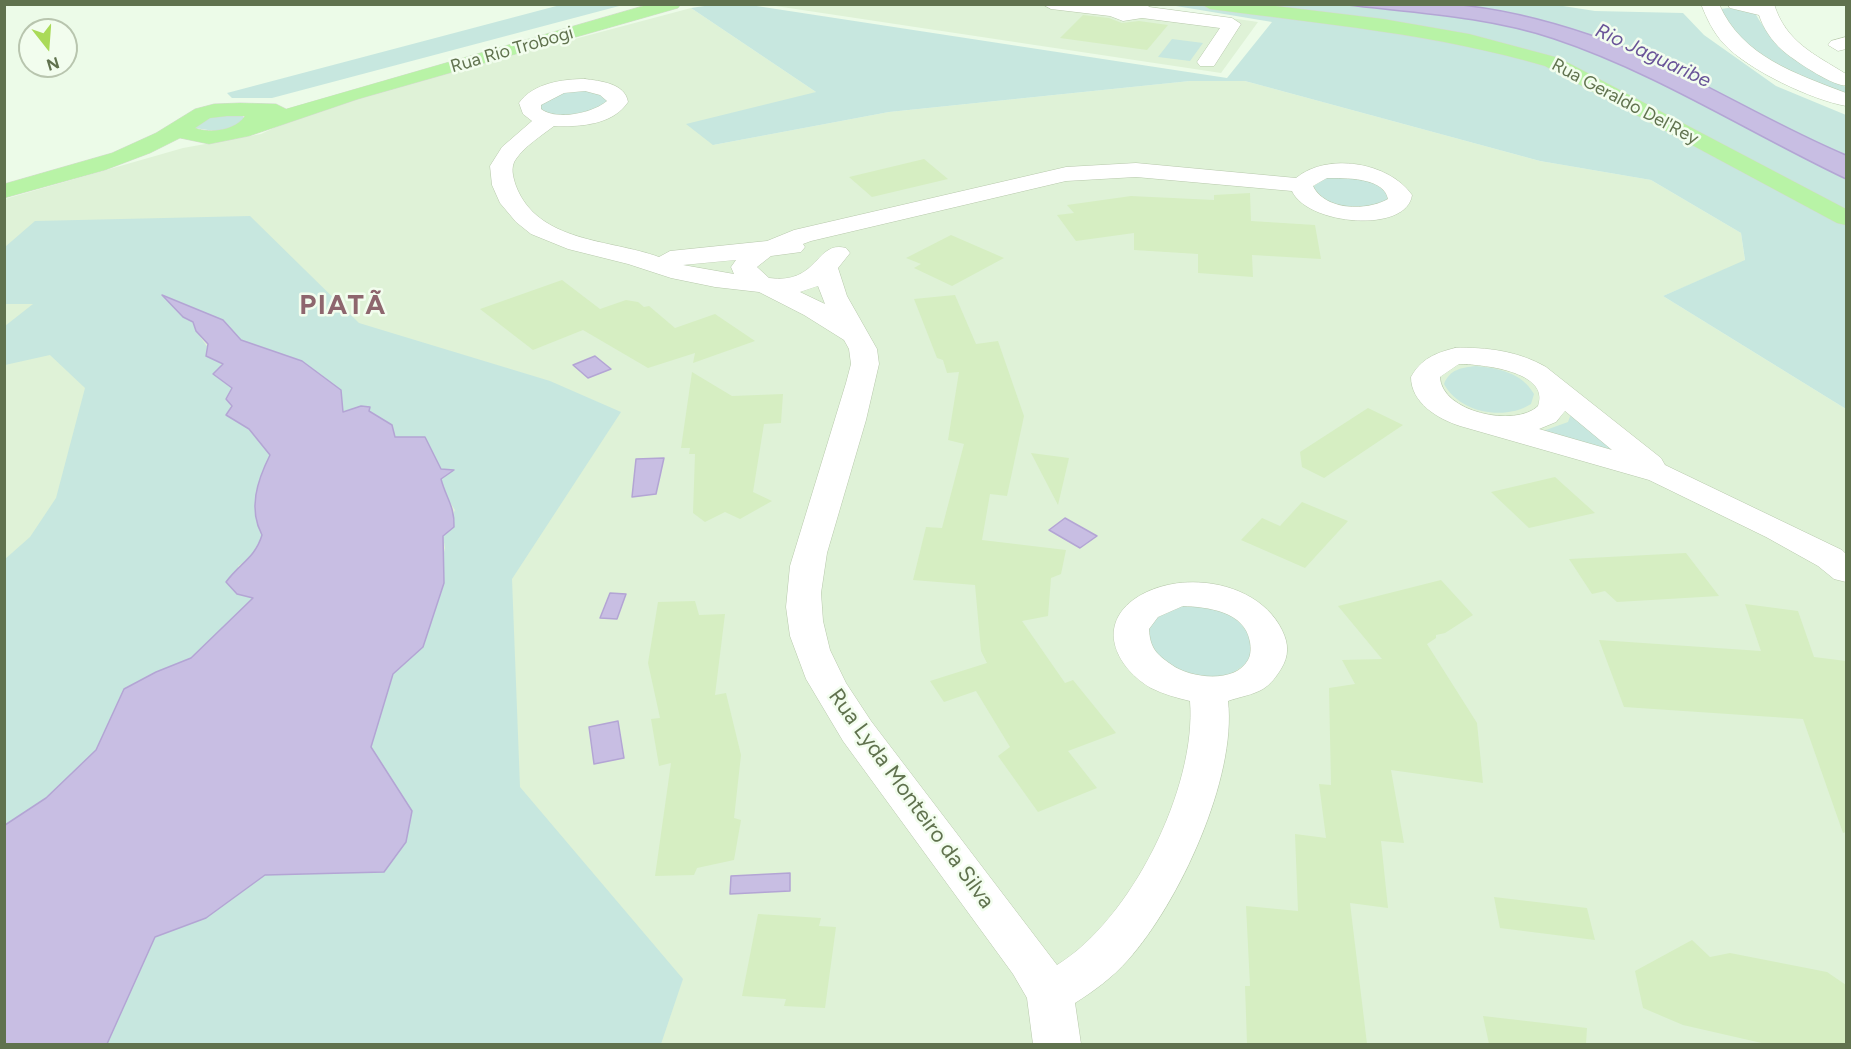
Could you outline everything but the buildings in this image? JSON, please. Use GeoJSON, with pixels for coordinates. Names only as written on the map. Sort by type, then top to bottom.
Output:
{"type":"FeatureCollection","features":[{"type":"Feature","properties":{"kind":"main road","name":"Rua Rio Trobogi"},"geometry":{"type":"LineString","coordinates":[[4,191],[672,4]]}},
{"type":"Feature","properties":{"kind":"main road","name":"Rua Geraldo Del'Rey"},"geometry":{"type":"LineString","coordinates":[[1210,4],[1428,33],[1513,49],[1552,62],[1846,218]]}},
{"type":"Feature","properties":{"kind":"main road","name":"Rua Rio Trobogi"},"geometry":{"type":"LineString","coordinates":[[88,168],[144,148],[184,126],[192,119],[209,113],[235,126]]}},
{"type":"Feature","properties":{"kind":"main road"},"geometry":{"type":"LineString","coordinates":[[184,126],[185,132],[193,135],[235,126]]}},
{"type":"Feature","properties":{"kind":"street"},"geometry":{"type":"LineString","coordinates":[[1051,4],[1113,11],[1123,15],[1142,12],[1232,24],[1207,62]]}},
{"type":"Feature","properties":{"kind":"street"},"geometry":{"type":"LineString","coordinates":[[1736,4],[1767,8],[1771,24],[1789,46],[1846,82]]}},
{"type":"Feature","properties":{"kind":"street"},"geometry":{"type":"LineString","coordinates":[[1715,5],[1718,26],[1741,49],[1776,70],[1846,100]]}},
{"type":"Feature","properties":{"kind":"street"},"geometry":{"type":"LineString","coordinates":[[549,119],[503,160],[500,171],[507,195],[515,210],[530,222],[574,243],[669,269],[727,282],[778,286],[804,283],[814,279],[864,231],[903,213]]}},
{"type":"Feature","properties":{"kind":"street"},"geometry":{"type":"LineString","coordinates":[[855,336],[814,309],[765,284],[752,280],[744,267],[756,254],[803,235],[1035,180],[1103,170],[1171,173],[1301,185]]}},
{"type":"Feature","properties":{"kind":"street"},"geometry":{"type":"LineString","coordinates":[[635,258],[694,257],[769,249],[808,249],[824,259],[825,266]]}},
{"type":"Feature","properties":{"kind":"street","name":"Rua Lyda Monteiro da Silva"},"geometry":{"type":"LineString","coordinates":[[825,266],[834,296],[863,349],[865,364],[810,555],[803,588],[805,622],[816,660],[832,694],[857,731],[1029,960],[1050,994],[1057,1044]]}},
{"type":"Feature","properties":{"kind":"street"},"geometry":{"type":"LineString","coordinates":[[1660,473],[1530,370],[1493,358],[1455,356],[1428,368],[1424,377],[1424,387],[1432,398],[1454,413],[1660,473],[1778,530],[1830,558],[1846,571]]}},
{"type":"Feature","properties":{"kind":"street"},"geometry":{"type":"LineString","coordinates":[[1484,423],[1508,425],[1530,423],[1546,416],[1554,405],[1553,393],[1544,380]]}},
{"type":"Feature","properties":{"kind":"street"},"geometry":{"type":"LineString","coordinates":[[1050,994],[1092,967],[1116,942],[1156,883],[1176,846],[1204,762],[1210,727],[1208,690]]}},
{"type":"Feature","properties":{"kind":"shaded area"},"geometry":{"type":"Polygon","coordinates":[[[1426,3],[1487,8],[1557,24],[1591,35],[1656,61],[1846,155],[1846,179],[1666,86],[1554,39],[1478,21],[1347,5],[1426,3]]]}},
{"type":"Feature","properties":{"kind":"shaded area"},"geometry":{"type":"Polygon","coordinates":[[[564,4],[623,5],[272,98],[232,98],[227,93],[564,4]]]}},
{"type":"Feature","properties":{"kind":"shaded area"},"geometry":{"type":"Polygon","coordinates":[[[1133,4],[1258,22],[1221,73],[769,5],[1133,4]]]}},
{"type":"Feature","properties":{"kind":"shaded area"},"geometry":{"type":"Polygon","coordinates":[[[1550,4],[1595,11],[1683,13],[1704,35],[1776,86],[1846,115],[1846,409],[1663,296],[1745,260],[1741,233],[1651,180],[1540,161],[1245,81],[1190,81],[889,112],[713,145],[686,124],[816,92],[691,8],[711,5],[750,5],[1227,78],[1272,22],[1170,5],[1550,4]]]}},
{"type":"Feature","properties":{"kind":"shaded area"},"geometry":{"type":"Polygon","coordinates":[[[691,8],[816,92],[713,145],[889,112],[1190,81],[1245,81],[1540,161],[1651,180],[1741,233],[1745,261],[1663,296],[1846,409],[1846,1044],[5,1044],[5,199],[183,148],[261,134],[315,108],[691,8]]]}},
{"type":"Feature","properties":{"kind":"shaded area"},"geometry":{"type":"Polygon","coordinates":[[[1728,8],[1755,13],[1772,37],[1794,57],[1846,87],[1846,96],[1792,73],[1758,54],[1731,27],[1721,9],[1728,8]]]}},
{"type":"Feature","properties":{"kind":"shaded area"},"geometry":{"type":"Polygon","coordinates":[[[1172,39],[1203,43],[1190,61],[1158,57],[1172,39]]]}},
{"type":"Feature","properties":{"kind":"shaded area"},"geometry":{"type":"Polygon","coordinates":[[[585,90],[597,92],[608,101],[605,107],[563,116],[546,113],[539,108],[540,102],[557,93],[585,90]]]}},
{"type":"Feature","properties":{"kind":"shaded area"},"geometry":{"type":"Polygon","coordinates":[[[212,115],[242,115],[246,121],[221,132],[195,128],[195,125],[212,115]]]}},
{"type":"Feature","properties":{"kind":"shaded area"},"geometry":{"type":"Polygon","coordinates":[[[1335,176],[1363,178],[1384,188],[1389,200],[1373,209],[1332,206],[1312,188],[1323,178],[1335,176]]]}},
{"type":"Feature","properties":{"kind":"shaded area"},"geometry":{"type":"Polygon","coordinates":[[[250,216],[359,323],[550,381],[621,412],[512,579],[520,787],[683,979],[661,1044],[107,1044],[155,937],[206,918],[265,875],[384,871],[412,811],[371,747],[393,674],[423,647],[445,548],[443,536],[455,510],[444,493],[441,479],[453,470],[441,470],[433,455],[395,437],[392,425],[369,411],[370,408],[361,406],[342,412],[302,361],[241,340],[223,320],[183,317],[193,322],[198,334],[229,376],[232,401],[227,415],[249,429],[270,455],[261,475],[256,495],[256,515],[262,535],[257,553],[238,566],[254,598],[191,658],[156,672],[124,689],[96,750],[46,798],[5,825],[4,560],[30,537],[56,498],[85,388],[50,355],[5,365],[5,326],[33,304],[5,304],[5,247],[35,221],[250,216]]]}},
{"type":"Feature","properties":{"kind":"shaded area"},"geometry":{"type":"Polygon","coordinates":[[[162,295],[223,320],[241,340],[302,361],[341,390],[343,412],[361,406],[370,407],[369,411],[392,425],[395,437],[425,437],[441,469],[454,470],[441,479],[454,520],[454,527],[443,536],[444,583],[423,647],[393,674],[371,747],[412,811],[406,842],[384,872],[265,875],[206,918],[155,937],[107,1044],[5,1044],[5,825],[46,798],[96,750],[124,689],[156,672],[191,658],[253,598],[237,594],[226,582],[251,555],[262,535],[256,515],[256,495],[261,475],[270,455],[249,429],[226,415],[232,406],[226,399],[232,388],[213,374],[223,364],[206,356],[208,344],[196,331],[193,322],[183,317],[162,295]]]}},
{"type":"Feature","properties":{"kind":"shaded area"},"geometry":{"type":"Polygon","coordinates":[[[595,356],[611,369],[588,378],[573,365],[595,356]]]}},
{"type":"Feature","properties":{"kind":"shaded area"},"geometry":{"type":"Polygon","coordinates":[[[1476,366],[1501,370],[1516,376],[1534,394],[1531,404],[1520,409],[1496,413],[1471,408],[1461,402],[1444,384],[1446,379],[1453,372],[1476,366]]]}},
{"type":"Feature","properties":{"kind":"shaded area"},"geometry":{"type":"Polygon","coordinates":[[[1571,414],[1617,452],[1543,431],[1568,422],[1571,414]]]}},
{"type":"Feature","properties":{"kind":"shaded area"},"geometry":{"type":"Polygon","coordinates":[[[664,458],[656,494],[632,497],[636,459],[664,458]]]}},
{"type":"Feature","properties":{"kind":"shaded area"},"geometry":{"type":"Polygon","coordinates":[[[1065,518],[1097,536],[1080,548],[1049,530],[1065,518]]]}},
{"type":"Feature","properties":{"kind":"shaded area"},"geometry":{"type":"Polygon","coordinates":[[[610,593],[626,594],[617,619],[600,618],[610,593]]]}},
{"type":"Feature","properties":{"kind":"shaded area"},"geometry":{"type":"Polygon","coordinates":[[[1188,605],[1219,610],[1241,624],[1254,642],[1249,662],[1228,676],[1198,678],[1168,668],[1149,649],[1147,628],[1162,612],[1188,605]]]}},
{"type":"Feature","properties":{"kind":"shaded area"},"geometry":{"type":"Polygon","coordinates":[[[618,721],[624,758],[594,764],[589,727],[618,721]]]}},
{"type":"Feature","properties":{"kind":"shaded area"},"geometry":{"type":"Polygon","coordinates":[[[790,873],[790,891],[730,894],[731,876],[790,873]]]}},
{"type":"Feature","properties":{"kind":"district","name":"PIATÃ"},"geometry":{"type":"Point","coordinates":[343,306]}},
{"type":"Feature","properties":{"kind":"water label","name":"Rio Jaguaribe"},"geometry":{"type":"Point","coordinates":[1653,56]}}]}
